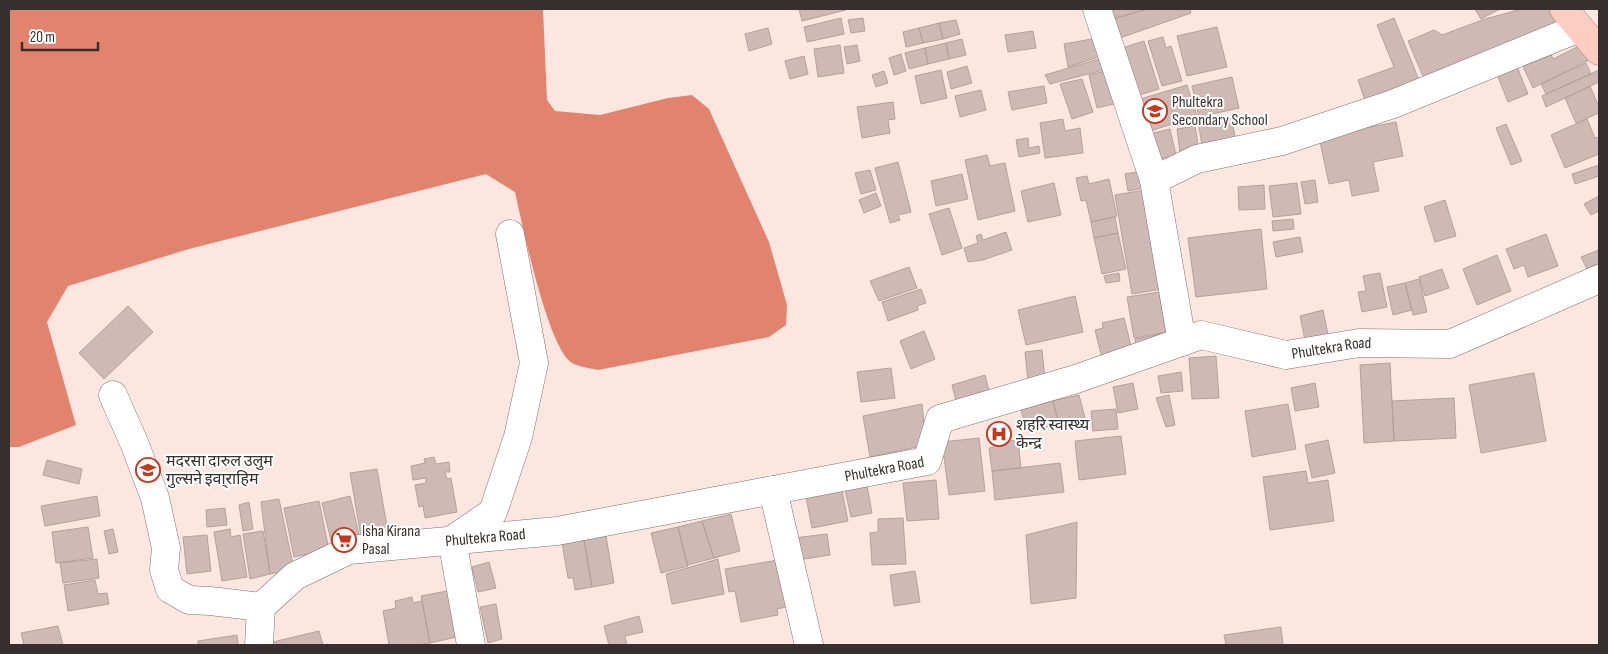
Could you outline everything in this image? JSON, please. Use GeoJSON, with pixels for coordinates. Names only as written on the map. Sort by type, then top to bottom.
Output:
{"type":"FeatureCollection","features":[{"type":"Feature","properties":{"kind":"main road"},"geometry":{"type":"LineString","coordinates":[[1572,18],[1599,51]]}},
{"type":"Feature","properties":{"kind":"street"},"geometry":{"type":"LineString","coordinates":[[1097,9],[1154,180],[1182,342]]}},
{"type":"Feature","properties":{"kind":"street"},"geometry":{"type":"LineString","coordinates":[[1154,180],[1197,159],[1282,141],[1393,104],[1572,18]]}},
{"type":"Feature","properties":{"kind":"street"},"geometry":{"type":"LineString","coordinates":[[471,645],[452,540],[493,512],[518,437],[534,363],[510,234]]}},
{"type":"Feature","properties":{"kind":"street","name":"Phultekra Road"},"geometry":{"type":"LineString","coordinates":[[261,607],[296,576],[349,550],[557,531],[927,461],[940,419],[1076,379],[1202,335],[1286,355],[1359,343],[1450,344],[1599,279]]}},
{"type":"Feature","properties":{"kind":"street"},"geometry":{"type":"LineString","coordinates":[[113,395],[155,498],[166,548],[164,570],[170,589],[190,600],[261,607],[259,645]]}},
{"type":"Feature","properties":{"kind":"street"},"geometry":{"type":"LineString","coordinates":[[773,490],[809,645]]}},
{"type":"Feature","properties":{"kind":"shaded area"},"geometry":{"type":"Polygon","coordinates":[[[9,9],[543,9],[547,100],[555,111],[600,115],[668,98],[692,95],[709,109],[769,242],[787,305],[786,325],[769,337],[598,370],[572,363],[563,353],[545,311],[515,192],[486,174],[189,249],[68,286],[47,322],[76,425],[19,447],[9,447],[9,9]]]}},
{"type":"Feature","properties":{"kind":"building"},"geometry":{"type":"Polygon","coordinates":[[[799,9],[846,9],[846,10],[802,21],[799,9]]]}},
{"type":"Feature","properties":{"kind":"building"},"geometry":{"type":"Polygon","coordinates":[[[1110,9],[1147,9],[1113,19],[1110,9]]]}},
{"type":"Feature","properties":{"kind":"building"},"geometry":{"type":"Polygon","coordinates":[[[1147,9],[1190,9],[1191,13],[1120,38],[1113,19],[1147,9]]]}},
{"type":"Feature","properties":{"kind":"building"},"geometry":{"type":"Polygon","coordinates":[[[1475,9],[1500,9],[1481,19],[1475,9]]]}},
{"type":"Feature","properties":{"kind":"building"},"geometry":{"type":"Polygon","coordinates":[[[1522,9],[1555,9],[1562,24],[1425,81],[1408,41],[1434,30],[1442,35],[1485,19],[1522,9]]]}},
{"type":"Feature","properties":{"kind":"building"},"geometry":{"type":"Polygon","coordinates":[[[841,18],[844,34],[807,42],[804,27],[841,18]]]}},
{"type":"Feature","properties":{"kind":"building"},"geometry":{"type":"Polygon","coordinates":[[[863,18],[865,31],[851,33],[848,20],[863,18]]]}},
{"type":"Feature","properties":{"kind":"building"},"geometry":{"type":"Polygon","coordinates":[[[1394,18],[1419,80],[1365,100],[1358,80],[1394,67],[1377,25],[1394,18]]]}},
{"type":"Feature","properties":{"kind":"building"},"geometry":{"type":"Polygon","coordinates":[[[956,20],[960,34],[943,39],[939,23],[956,20]]]}},
{"type":"Feature","properties":{"kind":"building"},"geometry":{"type":"Polygon","coordinates":[[[939,23],[943,39],[923,43],[919,28],[939,23]]]}},
{"type":"Feature","properties":{"kind":"building"},"geometry":{"type":"Polygon","coordinates":[[[1217,27],[1227,67],[1187,76],[1177,36],[1217,27]]]}},
{"type":"Feature","properties":{"kind":"building"},"geometry":{"type":"Polygon","coordinates":[[[768,28],[772,44],[749,51],[745,34],[768,28]]]}},
{"type":"Feature","properties":{"kind":"building"},"geometry":{"type":"Polygon","coordinates":[[[919,28],[923,43],[906,47],[903,32],[919,28]]]}},
{"type":"Feature","properties":{"kind":"building"},"geometry":{"type":"Polygon","coordinates":[[[1033,31],[1036,48],[1008,52],[1005,35],[1033,31]]]}},
{"type":"Feature","properties":{"kind":"building"},"geometry":{"type":"Polygon","coordinates":[[[1163,37],[1166,48],[1171,46],[1182,81],[1162,86],[1148,41],[1163,37]]]}},
{"type":"Feature","properties":{"kind":"building"},"geometry":{"type":"Polygon","coordinates":[[[1097,38],[1104,55],[1068,67],[1064,44],[1097,38]]]}},
{"type":"Feature","properties":{"kind":"building"},"geometry":{"type":"Polygon","coordinates":[[[962,39],[966,55],[949,59],[946,43],[962,39]]]}},
{"type":"Feature","properties":{"kind":"building"},"geometry":{"type":"Polygon","coordinates":[[[1144,41],[1159,89],[1136,96],[1122,48],[1144,41]]]}},
{"type":"Feature","properties":{"kind":"building"},"geometry":{"type":"Polygon","coordinates":[[[946,43],[949,59],[928,64],[925,48],[946,43]]]}},
{"type":"Feature","properties":{"kind":"building"},"geometry":{"type":"Polygon","coordinates":[[[840,45],[844,73],[818,77],[814,49],[840,45]]]}},
{"type":"Feature","properties":{"kind":"building"},"geometry":{"type":"Polygon","coordinates":[[[857,45],[860,61],[847,64],[844,47],[857,45]]]}},
{"type":"Feature","properties":{"kind":"building"},"geometry":{"type":"Polygon","coordinates":[[[1581,45],[1589,60],[1533,88],[1520,60],[1548,47],[1553,59],[1581,45]]]}},
{"type":"Feature","properties":{"kind":"building"},"geometry":{"type":"Polygon","coordinates":[[[925,48],[928,64],[909,69],[905,53],[925,48]]]}},
{"type":"Feature","properties":{"kind":"building"},"geometry":{"type":"Polygon","coordinates":[[[901,54],[906,71],[894,75],[889,58],[901,54]]]}},
{"type":"Feature","properties":{"kind":"building"},"geometry":{"type":"Polygon","coordinates":[[[804,56],[808,74],[790,79],[785,61],[804,56]]]}},
{"type":"Feature","properties":{"kind":"building"},"geometry":{"type":"Polygon","coordinates":[[[1105,57],[1107,69],[1050,84],[1045,75],[1105,57]]]}},
{"type":"Feature","properties":{"kind":"building"},"geometry":{"type":"Polygon","coordinates":[[[1586,63],[1591,74],[1546,94],[1541,84],[1586,63]]]}},
{"type":"Feature","properties":{"kind":"building"},"geometry":{"type":"Polygon","coordinates":[[[1516,64],[1528,94],[1508,102],[1496,72],[1516,64]]]}},
{"type":"Feature","properties":{"kind":"building"},"geometry":{"type":"Polygon","coordinates":[[[967,66],[972,83],[951,89],[947,72],[967,66]]]}},
{"type":"Feature","properties":{"kind":"building"},"geometry":{"type":"Polygon","coordinates":[[[941,70],[947,98],[921,104],[915,76],[941,70]]]}},
{"type":"Feature","properties":{"kind":"building"},"geometry":{"type":"Polygon","coordinates":[[[1110,70],[1118,103],[1097,108],[1089,75],[1110,70]]]}},
{"type":"Feature","properties":{"kind":"building"},"geometry":{"type":"Polygon","coordinates":[[[1599,70],[1599,82],[1546,107],[1542,96],[1599,70]]]}},
{"type":"Feature","properties":{"kind":"building"},"geometry":{"type":"Polygon","coordinates":[[[884,71],[888,83],[876,87],[872,75],[884,71]]]}},
{"type":"Feature","properties":{"kind":"building"},"geometry":{"type":"Polygon","coordinates":[[[1232,77],[1239,108],[1199,117],[1192,86],[1232,77]]]}},
{"type":"Feature","properties":{"kind":"building"},"geometry":{"type":"Polygon","coordinates":[[[1082,79],[1093,112],[1072,119],[1060,84],[1082,79]]]}},
{"type":"Feature","properties":{"kind":"building"},"geometry":{"type":"Polygon","coordinates":[[[1187,85],[1197,116],[1147,132],[1137,100],[1187,85]]]}},
{"type":"Feature","properties":{"kind":"building"},"geometry":{"type":"Polygon","coordinates":[[[1044,86],[1047,103],[1012,110],[1008,92],[1044,86]]]}},
{"type":"Feature","properties":{"kind":"building"},"geometry":{"type":"Polygon","coordinates":[[[1590,86],[1599,107],[1599,113],[1576,123],[1565,98],[1590,86]]]}},
{"type":"Feature","properties":{"kind":"building"},"geometry":{"type":"Polygon","coordinates":[[[981,90],[986,110],[960,117],[955,96],[981,90]]]}},
{"type":"Feature","properties":{"kind":"building"},"geometry":{"type":"Polygon","coordinates":[[[893,102],[895,119],[888,120],[890,133],[862,138],[857,107],[893,102]]]}},
{"type":"Feature","properties":{"kind":"building"},"geometry":{"type":"Polygon","coordinates":[[[1231,116],[1237,146],[1203,151],[1198,122],[1231,116]]]}},
{"type":"Feature","properties":{"kind":"building"},"geometry":{"type":"Polygon","coordinates":[[[1063,119],[1065,131],[1080,128],[1083,153],[1045,158],[1040,123],[1063,119]]]}},
{"type":"Feature","properties":{"kind":"building"},"geometry":{"type":"Polygon","coordinates":[[[1587,119],[1595,138],[1599,137],[1599,154],[1565,168],[1551,135],[1587,119]]]}},
{"type":"Feature","properties":{"kind":"building"},"geometry":{"type":"Polygon","coordinates":[[[1396,122],[1403,156],[1373,162],[1379,191],[1352,196],[1349,180],[1329,184],[1319,137],[1396,122]]]}},
{"type":"Feature","properties":{"kind":"building"},"geometry":{"type":"Polygon","coordinates":[[[1506,124],[1522,161],[1511,165],[1496,128],[1506,124]]]}},
{"type":"Feature","properties":{"kind":"building"},"geometry":{"type":"Polygon","coordinates":[[[1195,126],[1199,150],[1180,153],[1177,129],[1195,126]]]}},
{"type":"Feature","properties":{"kind":"building"},"geometry":{"type":"Polygon","coordinates":[[[1170,129],[1176,155],[1156,160],[1150,134],[1170,129]]]}},
{"type":"Feature","properties":{"kind":"building"},"geometry":{"type":"Polygon","coordinates":[[[1028,138],[1029,148],[1039,146],[1040,153],[1019,157],[1016,140],[1028,138]]]}},
{"type":"Feature","properties":{"kind":"building"},"geometry":{"type":"Polygon","coordinates":[[[987,155],[990,166],[1005,163],[1015,211],[978,220],[965,160],[987,155]]]}},
{"type":"Feature","properties":{"kind":"building"},"geometry":{"type":"Polygon","coordinates":[[[898,162],[911,212],[898,215],[900,220],[890,223],[875,168],[898,162]]]}},
{"type":"Feature","properties":{"kind":"building"},"geometry":{"type":"Polygon","coordinates":[[[1599,165],[1599,176],[1575,184],[1572,174],[1599,165]]]}},
{"type":"Feature","properties":{"kind":"building"},"geometry":{"type":"Polygon","coordinates":[[[870,170],[876,190],[861,194],[855,173],[870,170]]]}},
{"type":"Feature","properties":{"kind":"building"},"geometry":{"type":"Polygon","coordinates":[[[1142,171],[1145,188],[1128,191],[1125,174],[1142,171]]]}},
{"type":"Feature","properties":{"kind":"building"},"geometry":{"type":"Polygon","coordinates":[[[962,174],[968,199],[936,206],[931,181],[962,174]]]}},
{"type":"Feature","properties":{"kind":"building"},"geometry":{"type":"Polygon","coordinates":[[[1087,176],[1089,184],[1109,179],[1117,216],[1091,222],[1086,200],[1081,201],[1076,178],[1087,176]]]}},
{"type":"Feature","properties":{"kind":"building"},"geometry":{"type":"Polygon","coordinates":[[[1315,180],[1318,202],[1305,204],[1301,182],[1315,180]]]}},
{"type":"Feature","properties":{"kind":"building"},"geometry":{"type":"Polygon","coordinates":[[[1054,183],[1061,215],[1028,222],[1021,191],[1054,183]]]}},
{"type":"Feature","properties":{"kind":"building"},"geometry":{"type":"Polygon","coordinates":[[[1297,183],[1301,214],[1273,217],[1269,186],[1297,183]]]}},
{"type":"Feature","properties":{"kind":"building"},"geometry":{"type":"Polygon","coordinates":[[[1264,185],[1265,209],[1239,210],[1238,187],[1264,185]]]}},
{"type":"Feature","properties":{"kind":"building"},"geometry":{"type":"Polygon","coordinates":[[[1145,190],[1162,289],[1132,294],[1115,195],[1145,190]]]}},
{"type":"Feature","properties":{"kind":"building"},"geometry":{"type":"Polygon","coordinates":[[[876,193],[881,206],[864,213],[859,200],[876,193]]]}},
{"type":"Feature","properties":{"kind":"building"},"geometry":{"type":"Polygon","coordinates":[[[1599,196],[1599,211],[1591,215],[1584,204],[1599,196]]]}},
{"type":"Feature","properties":{"kind":"building"},"geometry":{"type":"Polygon","coordinates":[[[1445,200],[1456,236],[1435,242],[1424,207],[1445,200]]]}},
{"type":"Feature","properties":{"kind":"building"},"geometry":{"type":"Polygon","coordinates":[[[949,208],[962,248],[942,255],[929,214],[949,208]]]}},
{"type":"Feature","properties":{"kind":"building"},"geometry":{"type":"Polygon","coordinates":[[[1115,217],[1118,233],[1094,238],[1091,222],[1115,217]]]}},
{"type":"Feature","properties":{"kind":"building"},"geometry":{"type":"Polygon","coordinates":[[[1293,219],[1294,229],[1273,231],[1272,221],[1293,219]]]}},
{"type":"Feature","properties":{"kind":"building"},"geometry":{"type":"Polygon","coordinates":[[[1261,229],[1267,289],[1196,297],[1188,238],[1261,229]]]}},
{"type":"Feature","properties":{"kind":"building"},"geometry":{"type":"Polygon","coordinates":[[[1006,232],[1012,250],[983,260],[968,262],[964,248],[978,243],[976,236],[981,234],[983,240],[1006,232]]]}},
{"type":"Feature","properties":{"kind":"building"},"geometry":{"type":"Polygon","coordinates":[[[1118,233],[1126,269],[1102,274],[1094,238],[1118,233]]]}},
{"type":"Feature","properties":{"kind":"building"},"geometry":{"type":"Polygon","coordinates":[[[1546,234],[1558,266],[1528,277],[1524,265],[1514,269],[1506,249],[1546,234]]]}},
{"type":"Feature","properties":{"kind":"building"},"geometry":{"type":"Polygon","coordinates":[[[1300,237],[1303,252],[1276,257],[1273,242],[1300,237]]]}},
{"type":"Feature","properties":{"kind":"building"},"geometry":{"type":"Polygon","coordinates":[[[1599,250],[1599,263],[1587,269],[1581,257],[1599,250]]]}},
{"type":"Feature","properties":{"kind":"building"},"geometry":{"type":"Polygon","coordinates":[[[1497,255],[1511,291],[1477,305],[1463,269],[1497,255]]]}},
{"type":"Feature","properties":{"kind":"building"},"geometry":{"type":"Polygon","coordinates":[[[909,267],[917,288],[879,301],[870,281],[909,267]]]}},
{"type":"Feature","properties":{"kind":"building"},"geometry":{"type":"Polygon","coordinates":[[[1442,269],[1449,288],[1425,296],[1419,277],[1442,269]]]}},
{"type":"Feature","properties":{"kind":"building"},"geometry":{"type":"Polygon","coordinates":[[[1119,273],[1120,281],[1106,283],[1104,276],[1119,273]]]}},
{"type":"Feature","properties":{"kind":"building"},"geometry":{"type":"Polygon","coordinates":[[[1380,273],[1387,307],[1362,312],[1358,292],[1366,291],[1363,276],[1380,273]]]}},
{"type":"Feature","properties":{"kind":"building"},"geometry":{"type":"Polygon","coordinates":[[[1419,279],[1427,312],[1413,315],[1405,283],[1419,279]]]}},
{"type":"Feature","properties":{"kind":"building"},"geometry":{"type":"Polygon","coordinates":[[[1405,283],[1412,310],[1393,315],[1387,287],[1405,283]]]}},
{"type":"Feature","properties":{"kind":"building"},"geometry":{"type":"Polygon","coordinates":[[[921,289],[926,303],[917,306],[918,310],[888,321],[882,302],[921,289]]]}},
{"type":"Feature","properties":{"kind":"building"},"geometry":{"type":"Polygon","coordinates":[[[1159,292],[1166,332],[1134,338],[1127,297],[1159,292]]]}},
{"type":"Feature","properties":{"kind":"building"},"geometry":{"type":"Polygon","coordinates":[[[1075,296],[1083,332],[1026,345],[1018,310],[1075,296]]]}},
{"type":"Feature","properties":{"kind":"building"},"geometry":{"type":"Polygon","coordinates":[[[128,306],[153,332],[104,379],[79,353],[128,306]]]}},
{"type":"Feature","properties":{"kind":"building"},"geometry":{"type":"Polygon","coordinates":[[[1323,310],[1328,335],[1305,340],[1300,316],[1323,310]]]}},
{"type":"Feature","properties":{"kind":"building"},"geometry":{"type":"Polygon","coordinates":[[[1124,318],[1133,354],[1103,362],[1095,330],[1103,328],[1102,323],[1124,318]]]}},
{"type":"Feature","properties":{"kind":"building"},"geometry":{"type":"Polygon","coordinates":[[[924,331],[935,359],[911,369],[900,341],[924,331]]]}},
{"type":"Feature","properties":{"kind":"building"},"geometry":{"type":"Polygon","coordinates":[[[1161,334],[1162,344],[1136,348],[1135,339],[1161,334]]]}},
{"type":"Feature","properties":{"kind":"building"},"geometry":{"type":"Polygon","coordinates":[[[1042,350],[1045,380],[1028,381],[1025,352],[1042,350]]]}},
{"type":"Feature","properties":{"kind":"building"},"geometry":{"type":"Polygon","coordinates":[[[1216,356],[1219,398],[1192,399],[1189,358],[1216,356]]]}},
{"type":"Feature","properties":{"kind":"building"},"geometry":{"type":"Polygon","coordinates":[[[1390,363],[1394,441],[1364,443],[1360,365],[1390,363]]]}},
{"type":"Feature","properties":{"kind":"building"},"geometry":{"type":"Polygon","coordinates":[[[891,368],[895,398],[861,402],[857,372],[891,368]]]}},
{"type":"Feature","properties":{"kind":"building"},"geometry":{"type":"Polygon","coordinates":[[[1181,372],[1183,391],[1161,393],[1158,376],[1181,372]]]}},
{"type":"Feature","properties":{"kind":"building"},"geometry":{"type":"Polygon","coordinates":[[[1534,373],[1546,441],[1481,453],[1469,385],[1534,373]]]}},
{"type":"Feature","properties":{"kind":"building"},"geometry":{"type":"Polygon","coordinates":[[[985,375],[989,391],[956,401],[952,385],[985,375]]]}},
{"type":"Feature","properties":{"kind":"building"},"geometry":{"type":"Polygon","coordinates":[[[1133,383],[1138,409],[1118,413],[1113,387],[1133,383]]]}},
{"type":"Feature","properties":{"kind":"building"},"geometry":{"type":"Polygon","coordinates":[[[1315,383],[1319,407],[1295,411],[1291,388],[1315,383]]]}},
{"type":"Feature","properties":{"kind":"building"},"geometry":{"type":"Polygon","coordinates":[[[1079,395],[1085,418],[1059,424],[1053,401],[1079,395]]]}},
{"type":"Feature","properties":{"kind":"building"},"geometry":{"type":"Polygon","coordinates":[[[1169,395],[1175,425],[1166,427],[1156,398],[1169,395]]]}},
{"type":"Feature","properties":{"kind":"building"},"geometry":{"type":"Polygon","coordinates":[[[1454,398],[1456,438],[1394,441],[1392,401],[1454,398]]]}},
{"type":"Feature","properties":{"kind":"building"},"geometry":{"type":"Polygon","coordinates":[[[1053,401],[1059,424],[1027,432],[1021,410],[1053,401]]]}},
{"type":"Feature","properties":{"kind":"building"},"geometry":{"type":"Polygon","coordinates":[[[922,404],[926,445],[870,457],[863,416],[922,404]]]}},
{"type":"Feature","properties":{"kind":"building"},"geometry":{"type":"Polygon","coordinates":[[[1288,404],[1296,449],[1252,457],[1245,411],[1288,404]]]}},
{"type":"Feature","properties":{"kind":"building"},"geometry":{"type":"Polygon","coordinates":[[[1116,409],[1118,429],[1093,431],[1091,411],[1116,409]]]}},
{"type":"Feature","properties":{"kind":"building"},"geometry":{"type":"Polygon","coordinates":[[[1121,436],[1126,474],[1079,480],[1075,441],[1121,436]]]}},
{"type":"Feature","properties":{"kind":"building"},"geometry":{"type":"Polygon","coordinates":[[[979,438],[985,491],[949,495],[942,442],[979,438]]]}},
{"type":"Feature","properties":{"kind":"building"},"geometry":{"type":"Polygon","coordinates":[[[1018,440],[1021,468],[992,471],[989,448],[994,447],[994,443],[1018,440]]]}},
{"type":"Feature","properties":{"kind":"building"},"geometry":{"type":"Polygon","coordinates":[[[1328,440],[1335,473],[1312,478],[1305,445],[1328,440]]]}},
{"type":"Feature","properties":{"kind":"building"},"geometry":{"type":"Polygon","coordinates":[[[434,457],[436,464],[449,462],[450,472],[445,472],[447,479],[451,478],[457,512],[425,518],[423,506],[419,507],[415,485],[426,483],[426,478],[413,480],[411,466],[425,463],[424,459],[434,457]]]}},
{"type":"Feature","properties":{"kind":"building"},"geometry":{"type":"Polygon","coordinates":[[[47,460],[82,469],[79,484],[43,475],[47,460]]]}},
{"type":"Feature","properties":{"kind":"building"},"geometry":{"type":"Polygon","coordinates":[[[1060,463],[1064,492],[995,500],[992,471],[1060,463]]]}},
{"type":"Feature","properties":{"kind":"building"},"geometry":{"type":"Polygon","coordinates":[[[377,469],[389,538],[362,543],[350,473],[377,469]]]}},
{"type":"Feature","properties":{"kind":"building"},"geometry":{"type":"Polygon","coordinates":[[[1306,471],[1308,483],[1328,480],[1334,521],[1270,530],[1263,477],[1306,471]]]}},
{"type":"Feature","properties":{"kind":"building"},"geometry":{"type":"Polygon","coordinates":[[[866,480],[872,513],[851,517],[844,485],[866,480]]]}},
{"type":"Feature","properties":{"kind":"building"},"geometry":{"type":"Polygon","coordinates":[[[936,480],[939,519],[907,521],[903,483],[936,480]]]}},
{"type":"Feature","properties":{"kind":"building"},"geometry":{"type":"Polygon","coordinates":[[[841,485],[848,521],[812,528],[805,492],[841,485]]]}},
{"type":"Feature","properties":{"kind":"building"},"geometry":{"type":"Polygon","coordinates":[[[97,496],[100,516],[45,526],[41,506],[97,496]]]}},
{"type":"Feature","properties":{"kind":"building"},"geometry":{"type":"Polygon","coordinates":[[[350,496],[361,543],[333,549],[322,503],[350,496]]]}},
{"type":"Feature","properties":{"kind":"building"},"geometry":{"type":"Polygon","coordinates":[[[279,499],[294,569],[270,574],[261,502],[279,499]]]}},
{"type":"Feature","properties":{"kind":"building"},"geometry":{"type":"Polygon","coordinates":[[[319,501],[329,550],[294,557],[284,508],[319,501]]]}},
{"type":"Feature","properties":{"kind":"building"},"geometry":{"type":"Polygon","coordinates":[[[249,502],[253,529],[243,531],[239,505],[249,502]]]}},
{"type":"Feature","properties":{"kind":"building"},"geometry":{"type":"Polygon","coordinates":[[[225,508],[227,525],[207,527],[206,510],[225,508]]]}},
{"type":"Feature","properties":{"kind":"building"},"geometry":{"type":"Polygon","coordinates":[[[731,514],[740,551],[714,558],[702,521],[731,514]]]}},
{"type":"Feature","properties":{"kind":"building"},"geometry":{"type":"Polygon","coordinates":[[[903,518],[906,564],[872,565],[870,533],[878,532],[878,519],[903,518]]]}},
{"type":"Feature","properties":{"kind":"building"},"geometry":{"type":"Polygon","coordinates":[[[702,521],[714,558],[687,565],[678,527],[702,521]]]}},
{"type":"Feature","properties":{"kind":"building"},"geometry":{"type":"Polygon","coordinates":[[[1077,522],[1076,598],[1031,604],[1026,535],[1077,522]]]}},
{"type":"Feature","properties":{"kind":"building"},"geometry":{"type":"Polygon","coordinates":[[[88,527],[93,558],[56,563],[52,532],[88,527]]]}},
{"type":"Feature","properties":{"kind":"building"},"geometry":{"type":"Polygon","coordinates":[[[678,527],[688,566],[661,573],[651,533],[678,527]]]}},
{"type":"Feature","properties":{"kind":"building"},"geometry":{"type":"Polygon","coordinates":[[[113,529],[118,552],[109,554],[104,531],[113,529]]]}},
{"type":"Feature","properties":{"kind":"building"},"geometry":{"type":"Polygon","coordinates":[[[230,529],[231,537],[240,535],[247,577],[222,581],[214,532],[230,529]]]}},
{"type":"Feature","properties":{"kind":"building"},"geometry":{"type":"Polygon","coordinates":[[[263,531],[270,574],[250,579],[243,534],[263,531]]]}},
{"type":"Feature","properties":{"kind":"building"},"geometry":{"type":"Polygon","coordinates":[[[827,534],[830,555],[798,560],[794,538],[827,534]]]}},
{"type":"Feature","properties":{"kind":"building"},"geometry":{"type":"Polygon","coordinates":[[[207,535],[211,571],[187,574],[183,537],[207,535]]]}},
{"type":"Feature","properties":{"kind":"building"},"geometry":{"type":"Polygon","coordinates":[[[606,536],[614,583],[592,587],[584,540],[606,536]]]}},
{"type":"Feature","properties":{"kind":"building"},"geometry":{"type":"Polygon","coordinates":[[[584,540],[592,587],[575,590],[573,578],[568,578],[562,543],[584,540]]]}},
{"type":"Feature","properties":{"kind":"building"},"geometry":{"type":"Polygon","coordinates":[[[97,559],[99,578],[63,583],[60,563],[97,559]]]}},
{"type":"Feature","properties":{"kind":"building"},"geometry":{"type":"Polygon","coordinates":[[[718,559],[724,594],[672,604],[666,574],[718,559]]]}},
{"type":"Feature","properties":{"kind":"building"},"geometry":{"type":"Polygon","coordinates":[[[778,560],[786,607],[777,609],[778,615],[741,622],[735,591],[729,592],[725,569],[778,560]]]}},
{"type":"Feature","properties":{"kind":"building"},"geometry":{"type":"Polygon","coordinates":[[[489,562],[496,588],[478,592],[472,567],[489,562]]]}},
{"type":"Feature","properties":{"kind":"building"},"geometry":{"type":"Polygon","coordinates":[[[915,571],[920,602],[894,606],[890,575],[915,571]]]}},
{"type":"Feature","properties":{"kind":"building"},"geometry":{"type":"Polygon","coordinates":[[[95,580],[98,594],[107,593],[109,604],[68,611],[64,585],[95,580]]]}},
{"type":"Feature","properties":{"kind":"building"},"geometry":{"type":"Polygon","coordinates":[[[452,590],[461,636],[430,643],[421,596],[452,590]]]}},
{"type":"Feature","properties":{"kind":"building"},"geometry":{"type":"Polygon","coordinates":[[[412,597],[413,603],[422,601],[430,643],[389,645],[383,611],[396,608],[395,601],[412,597]]]}},
{"type":"Feature","properties":{"kind":"building"},"geometry":{"type":"Polygon","coordinates":[[[496,604],[502,639],[488,643],[480,607],[496,604]]]}},
{"type":"Feature","properties":{"kind":"building"},"geometry":{"type":"Polygon","coordinates":[[[639,616],[643,632],[625,636],[627,645],[609,645],[604,626],[639,616]]]}},
{"type":"Feature","properties":{"kind":"building"},"geometry":{"type":"Polygon","coordinates":[[[58,626],[63,645],[24,645],[21,633],[58,626]]]}},
{"type":"Feature","properties":{"kind":"building"},"geometry":{"type":"Polygon","coordinates":[[[1281,627],[1283,645],[1226,645],[1224,635],[1281,627]]]}},
{"type":"Feature","properties":{"kind":"building"},"geometry":{"type":"Polygon","coordinates":[[[319,631],[323,645],[274,645],[273,642],[319,631]]]}},
{"type":"Feature","properties":{"kind":"building"},"geometry":{"type":"Polygon","coordinates":[[[237,635],[238,645],[198,645],[198,641],[237,635]]]}},
{"type":"Feature","properties":{"kind":"place","name":"Phultekra Secondary School"},"geometry":{"type":"Point","coordinates":[1155,111]}},
{"type":"Feature","properties":{"kind":"place","name":"शहरि स्वास्थ्य केन्द्र"},"geometry":{"type":"Point","coordinates":[999,434]}},
{"type":"Feature","properties":{"kind":"place","name":"मदरसा दारुल उलुम गुल्सने इवा्राहिम"},"geometry":{"type":"Point","coordinates":[148,470]}},
{"type":"Feature","properties":{"kind":"place","name":"Isha Kirana Pasal"},"geometry":{"type":"Point","coordinates":[344,540]}}]}
